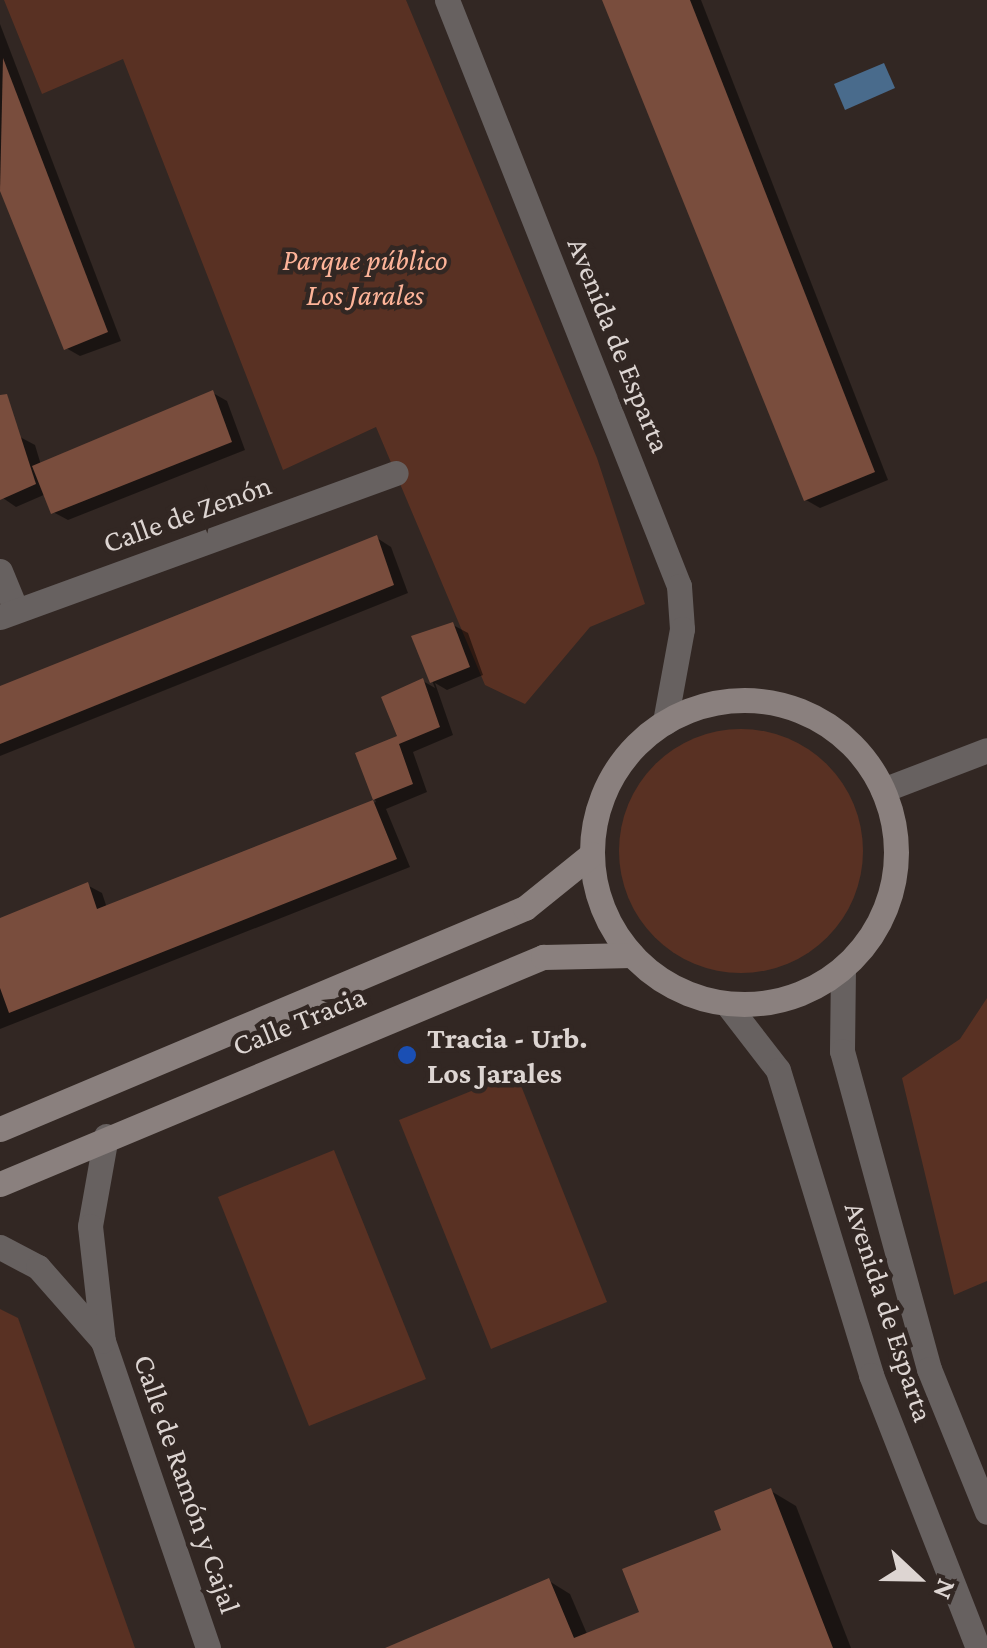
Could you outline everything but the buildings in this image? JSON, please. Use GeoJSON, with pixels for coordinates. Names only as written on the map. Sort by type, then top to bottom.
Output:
{"type":"FeatureCollection","features":[{"type":"Feature","properties":{"kind":"street","name":"Avenida de Esparta"},"geometry":{"type":"LineString","coordinates":[[447,0],[679,586],[682,630],[665,722]]}},
{"type":"Feature","properties":{"kind":"street","name":"Calle de Zenón"},"geometry":{"type":"LineString","coordinates":[[8,614],[396,473]]}},
{"type":"Feature","properties":{"kind":"street"},"geometry":{"type":"LineString","coordinates":[[0,570],[8,614]]}},
{"type":"Feature","properties":{"kind":"street"},"geometry":{"type":"LineString","coordinates":[[733,701],[790,706],[828,724],[860,753],[883,790],[893,820],[892,886],[882,916],[843,968],[795,994],[727,1004],[675,988],[632,955],[603,908],[592,854],[596,815],[611,779],[634,747],[665,722],[733,701]]}},
{"type":"Feature","properties":{"kind":"street"},"geometry":{"type":"LineString","coordinates":[[883,790],[987,750]]}},
{"type":"Feature","properties":{"kind":"street","name":"Calle Tracia"},"geometry":{"type":"LineString","coordinates":[[0,1129],[525,908],[592,854]]}},
{"type":"Feature","properties":{"kind":"street","name":"Calle Tracia"},"geometry":{"type":"LineString","coordinates":[[0,1184],[106,1136],[543,957],[632,955]]}},
{"type":"Feature","properties":{"kind":"street","name":"Avenida de Esparta"},"geometry":{"type":"LineString","coordinates":[[843,968],[842,1051],[929,1369],[987,1512]]}},
{"type":"Feature","properties":{"kind":"street","name":"Avenida de Esparta"},"geometry":{"type":"LineString","coordinates":[[727,1004],[778,1070],[871,1375],[978,1648]]}},
{"type":"Feature","properties":{"kind":"street","name":"Calle de Ramón y Cajal"},"geometry":{"type":"LineString","coordinates":[[106,1136],[90,1226],[103,1340],[208,1648]]}},
{"type":"Feature","properties":{"kind":"street","name":"Calle de Ramón y Cajal"},"geometry":{"type":"LineString","coordinates":[[0,1247],[38,1266],[103,1340]]}},
{"type":"Feature","properties":{"kind":"green space","name":"Parque público Los Jarales"},"geometry":{"type":"Polygon","coordinates":[[[4,0],[406,0],[597,458],[645,604],[590,627],[525,704],[485,685],[376,427],[283,470],[123,59],[42,94],[4,0]]]}},
{"type":"Feature","properties":{"kind":"green space"},"geometry":{"type":"Polygon","coordinates":[[[741,729],[788,738],[827,765],[854,804],[863,851],[854,898],[827,937],[788,964],[741,973],[694,964],[655,937],[628,898],[619,851],[628,804],[655,765],[694,738],[741,729]]]}},
{"type":"Feature","properties":{"kind":"green space"},"geometry":{"type":"Polygon","coordinates":[[[987,998],[987,1281],[954,1295],[902,1078],[960,1039],[987,998]]]}},
{"type":"Feature","properties":{"kind":"green space"},"geometry":{"type":"Polygon","coordinates":[[[516,1073],[607,1302],[491,1349],[399,1120],[516,1073]]]}},
{"type":"Feature","properties":{"kind":"green space"},"geometry":{"type":"Polygon","coordinates":[[[334,1150],[426,1379],[309,1426],[218,1197],[334,1150]]]}},
{"type":"Feature","properties":{"kind":"green space"},"geometry":{"type":"Polygon","coordinates":[[[0,1309],[18,1318],[135,1648],[0,1648],[0,1309]]]}},
{"type":"Feature","properties":{"kind":"water"},"geometry":{"type":"Polygon","coordinates":[[[884,63],[895,88],[845,110],[834,84],[884,63]]]}},
{"type":"Feature","properties":{"kind":"place","name":"Tracia - Urb. Los Jarales"},"geometry":{"type":"Point","coordinates":[407,1055]}}]}
